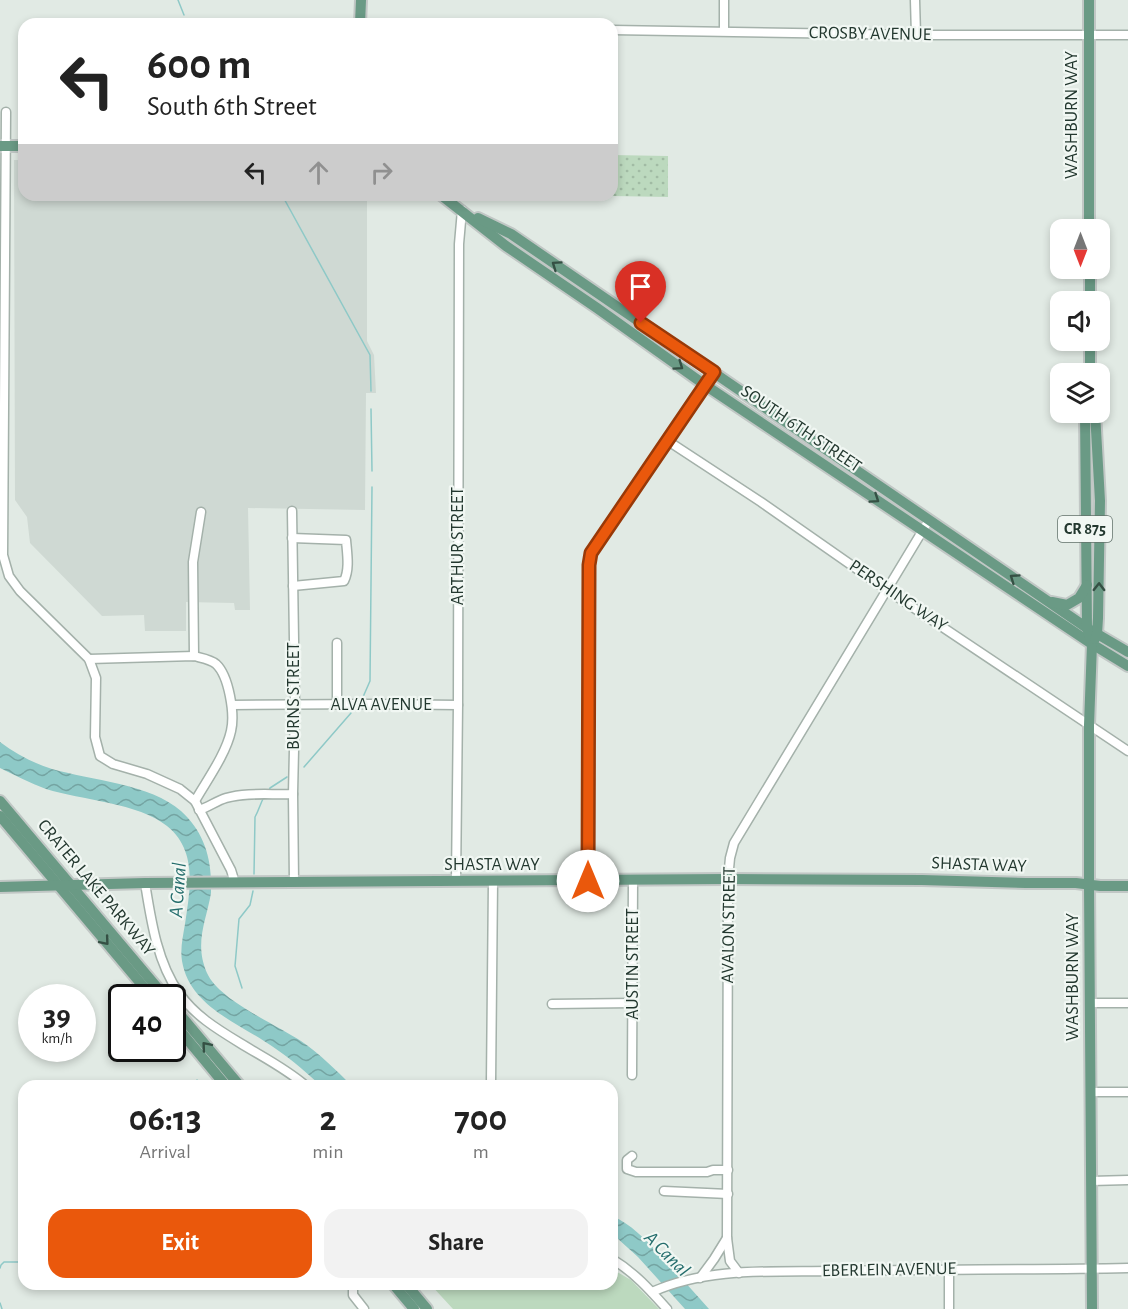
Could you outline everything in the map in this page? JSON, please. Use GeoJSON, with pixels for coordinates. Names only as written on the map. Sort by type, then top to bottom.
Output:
{"type":"FeatureCollection","features":[{"type":"Feature","properties":{"kind":"main road"},"geometry":{"type":"LineString","coordinates":[[360,18],[361,0]]}},
{"type":"Feature","properties":{"kind":"main road","name":"WASHBURN WAY"},"geometry":{"type":"LineString","coordinates":[[1089,0],[1089,219]]}},
{"type":"Feature","properties":{"kind":"main road","name":"SOUTH 6TH STREET"},"geometry":{"type":"LineString","coordinates":[[449,201],[506,246],[705,385],[923,531],[1092,635],[1128,652]]}},
{"type":"Feature","properties":{"kind":"main road","name":"SOUTH 6TH STREET"},"geometry":{"type":"LineString","coordinates":[[462,210],[511,234],[714,372],[1045,600],[1092,635],[1128,666]]}},
{"type":"Feature","properties":{"kind":"main road","name":"WASHBURN WAY"},"geometry":{"type":"LineString","coordinates":[[1085,423],[1087,585],[1092,635]]}},
{"type":"Feature","properties":{"kind":"main road"},"geometry":{"type":"LineString","coordinates":[[1086,423],[1092,458],[1098,459]]}},
{"type":"Feature","properties":{"kind":"main road","name":"WASHBURN WAY"},"geometry":{"type":"LineString","coordinates":[[1092,1309],[1089,725],[1092,635],[1100,526],[1100,477],[1096,423]]}},
{"type":"Feature","properties":{"kind":"main road"},"geometry":{"type":"LineString","coordinates":[[1085,464],[1094,493],[1095,526],[1100,526]]}},
{"type":"Feature","properties":{"kind":"main road"},"geometry":{"type":"LineString","coordinates":[[1085,495],[1089,496],[1090,500],[1090,528],[1099,557]]}},
{"type":"Feature","properties":{"kind":"main road"},"geometry":{"type":"LineString","coordinates":[[1045,600],[1066,605],[1079,598],[1087,585]]}},
{"type":"Feature","properties":{"kind":"main road","name":"CRATER LAKE PARKWAY"},"geometry":{"type":"LineString","coordinates":[[0,801],[154,984]]}},
{"type":"Feature","properties":{"kind":"main road","name":"CRATER LAKE PARKWAY"},"geometry":{"type":"LineString","coordinates":[[0,816],[141,984]]}},
{"type":"Feature","properties":{"kind":"main road","name":"SHASTA WAY"},"geometry":{"type":"LineString","coordinates":[[0,887],[212,882],[728,879],[922,880],[1128,886]]}},
{"type":"Feature","properties":{"kind":"main road"},"geometry":{"type":"LineString","coordinates":[[186,1022],[235,1080]]}},
{"type":"Feature","properties":{"kind":"main road"},"geometry":{"type":"LineString","coordinates":[[186,1038],[221,1080]]}},
{"type":"Feature","properties":{"kind":"main road"},"geometry":{"type":"LineString","coordinates":[[398,1290],[414,1309]]}},
{"type":"Feature","properties":{"kind":"main road"},"geometry":{"type":"LineString","coordinates":[[411,1290],[427,1309]]}},
{"type":"Feature","properties":{"kind":"street"},"geometry":{"type":"LineString","coordinates":[[724,0],[724,31]]}},
{"type":"Feature","properties":{"kind":"street"},"geometry":{"type":"LineString","coordinates":[[915,0],[916,35]]}},
{"type":"Feature","properties":{"kind":"street","name":"CROSBY AVENUE"},"geometry":{"type":"LineString","coordinates":[[618,30],[916,35],[1128,35]]}},
{"type":"Feature","properties":{"kind":"street"},"geometry":{"type":"LineString","coordinates":[[6,112],[3,146],[3,555],[9,576],[20,591],[88,659],[96,678],[95,737],[100,756],[113,764],[147,774],[180,789],[195,801],[231,870],[235,883]]}},
{"type":"Feature","properties":{"kind":"street","name":"ARTHUR STREET"},"geometry":{"type":"LineString","coordinates":[[456,881],[459,244],[462,210]]}},
{"type":"Feature","properties":{"kind":"street"},"geometry":{"type":"LineString","coordinates":[[588,881],[589,565],[591,553],[714,372]]}},
{"type":"Feature","properties":{"kind":"street","name":"PERSHING WAY"},"geometry":{"type":"LineString","coordinates":[[668,441],[1128,751]]}},
{"type":"Feature","properties":{"kind":"street","name":"BURNS STREET"},"geometry":{"type":"LineString","coordinates":[[292,511],[295,705],[294,882]]}},
{"type":"Feature","properties":{"kind":"street"},"geometry":{"type":"LineString","coordinates":[[194,656],[193,562],[201,512]]}},
{"type":"Feature","properties":{"kind":"street","name":"AVALON STREET"},"geometry":{"type":"LineString","coordinates":[[739,1273],[730,1261],[728,1238],[728,879],[730,858],[734,843],[929,520]]}},
{"type":"Feature","properties":{"kind":"street"},"geometry":{"type":"LineString","coordinates":[[292,538],[346,540],[347,571],[344,581],[293,586]]}},
{"type":"Feature","properties":{"kind":"street"},"geometry":{"type":"LineString","coordinates":[[337,643],[337,704]]}},
{"type":"Feature","properties":{"kind":"street"},"geometry":{"type":"LineString","coordinates":[[88,659],[194,656],[206,658],[216,664],[226,682],[232,705],[231,730],[222,753],[195,801]]}},
{"type":"Feature","properties":{"kind":"street","name":"ALVA AVENUE"},"geometry":{"type":"LineString","coordinates":[[232,705],[458,705]]}},
{"type":"Feature","properties":{"kind":"street"},"geometry":{"type":"LineString","coordinates":[[199,810],[222,799],[236,796],[293,794]]}},
{"type":"Feature","properties":{"kind":"street","name":"AUSTIN STREET"},"geometry":{"type":"LineString","coordinates":[[632,1075],[633,880]]}},
{"type":"Feature","properties":{"kind":"street"},"geometry":{"type":"LineString","coordinates":[[491,1080],[493,881]]}},
{"type":"Feature","properties":{"kind":"street"},"geometry":{"type":"LineString","coordinates":[[145,883],[159,951],[167,972],[179,993],[211,1025],[297,1080]]}},
{"type":"Feature","properties":{"kind":"street"},"geometry":{"type":"LineString","coordinates":[[552,1004],[633,1003]]}},
{"type":"Feature","properties":{"kind":"street"},"geometry":{"type":"LineString","coordinates":[[1089,1004],[1128,1003]]}},
{"type":"Feature","properties":{"kind":"street"},"geometry":{"type":"LineString","coordinates":[[1090,1092],[1128,1092]]}},
{"type":"Feature","properties":{"kind":"street"},"geometry":{"type":"LineString","coordinates":[[632,1156],[627,1160],[627,1169],[636,1172],[728,1170]]}},
{"type":"Feature","properties":{"kind":"street"},"geometry":{"type":"LineString","coordinates":[[1091,1181],[1128,1180]]}},
{"type":"Feature","properties":{"kind":"street"},"geometry":{"type":"LineString","coordinates":[[664,1191],[728,1194]]}},
{"type":"Feature","properties":{"kind":"street"},"geometry":{"type":"LineString","coordinates":[[700,1278],[728,1238]]}},
{"type":"Feature","properties":{"kind":"street"},"geometry":{"type":"LineString","coordinates":[[618,1264],[636,1277],[667,1309]]}},
{"type":"Feature","properties":{"kind":"street"},"geometry":{"type":"LineString","coordinates":[[949,1269],[949,1309]]}},
{"type":"Feature","properties":{"kind":"street","name":"EBERLEIN AVENUE"},"geometry":{"type":"LineString","coordinates":[[652,1292],[690,1280],[739,1273],[949,1269],[1128,1269]]}},
{"type":"Feature","properties":{"kind":"street"},"geometry":{"type":"LineString","coordinates":[[352,1290],[364,1309]]}},
{"type":"Feature","properties":{"kind":"shaded area"},"geometry":{"type":"Polygon","coordinates":[[[14,160],[18,160],[18,201],[367,201],[367,341],[374,355],[376,393],[366,393],[365,510],[248,508],[250,610],[235,610],[234,603],[186,602],[186,631],[145,631],[144,615],[102,616],[30,543],[27,517],[15,500],[14,160]]]}},
{"type":"Feature","properties":{"kind":"green space"},"geometry":{"type":"Polygon","coordinates":[[[618,155],[668,156],[668,197],[618,196],[618,155]]]}},
{"type":"Feature","properties":{"kind":"green space"},"geometry":{"type":"Polygon","coordinates":[[[618,1272],[631,1280],[659,1309],[453,1309],[436,1290],[618,1290],[618,1272]]]}},
{"type":"Feature","properties":{"kind":"water"},"geometry":{"type":"Polygon","coordinates":[[[0,742],[25,758],[45,767],[137,789],[168,802],[181,811],[199,833],[210,869],[211,893],[204,923],[201,952],[207,973],[213,983],[235,1002],[308,1046],[346,1080],[314,1080],[279,1051],[213,1009],[193,988],[186,976],[181,956],[190,885],[188,859],[177,836],[167,826],[155,818],[126,807],[46,789],[0,768],[0,742]]]}},
{"type":"Feature","properties":{"kind":"water"},"geometry":{"type":"Polygon","coordinates":[[[618,1219],[643,1237],[709,1309],[685,1309],[638,1257],[618,1239],[618,1219]]]}},
{"type":"Feature","properties":{"kind":"waterway"},"geometry":{"type":"LineString","coordinates":[[178,0],[184,15]]}},
{"type":"Feature","properties":{"kind":"waterway"},"geometry":{"type":"LineString","coordinates":[[285,201],[370,355],[371,391]]}},
{"type":"Feature","properties":{"kind":"waterway"},"geometry":{"type":"LineString","coordinates":[[371,409],[372,471]]}},
{"type":"Feature","properties":{"kind":"waterway"},"geometry":{"type":"LineString","coordinates":[[363,697],[370,681],[372,487]]}},
{"type":"Feature","properties":{"kind":"waterway"},"geometry":{"type":"LineString","coordinates":[[304,767],[351,713]]}},
{"type":"Feature","properties":{"kind":"waterway"},"geometry":{"type":"LineString","coordinates":[[269,791],[287,777]]}},
{"type":"Feature","properties":{"kind":"waterway"},"geometry":{"type":"LineString","coordinates":[[254,874],[255,817],[264,797]]}},
{"type":"Feature","properties":{"kind":"waterway"},"geometry":{"type":"LineString","coordinates":[[242,988],[235,966],[239,919],[250,905],[253,891]]}},
{"type":"Feature","properties":{"kind":"waterway"},"geometry":{"type":"LineString","coordinates":[[0,1268],[4,1262],[18,1262]]}},
{"type":"Feature","properties":{"kind":"waterway"},"geometry":{"type":"LineString","coordinates":[[0,1303],[2,1309]]}},
{"type":"Feature","properties":{"kind":"route"},"geometry":{"type":"LineString","coordinates":[[588,881],[589,565],[591,553],[714,372],[641,323]]}},
{"type":"Feature","properties":{"kind":"water label","name":"A Canal"},"geometry":{"type":"Point","coordinates":[178,890]}},
{"type":"Feature","properties":{"kind":"water label","name":"A Canal"},"geometry":{"type":"Point","coordinates":[667,1254]}}]}
